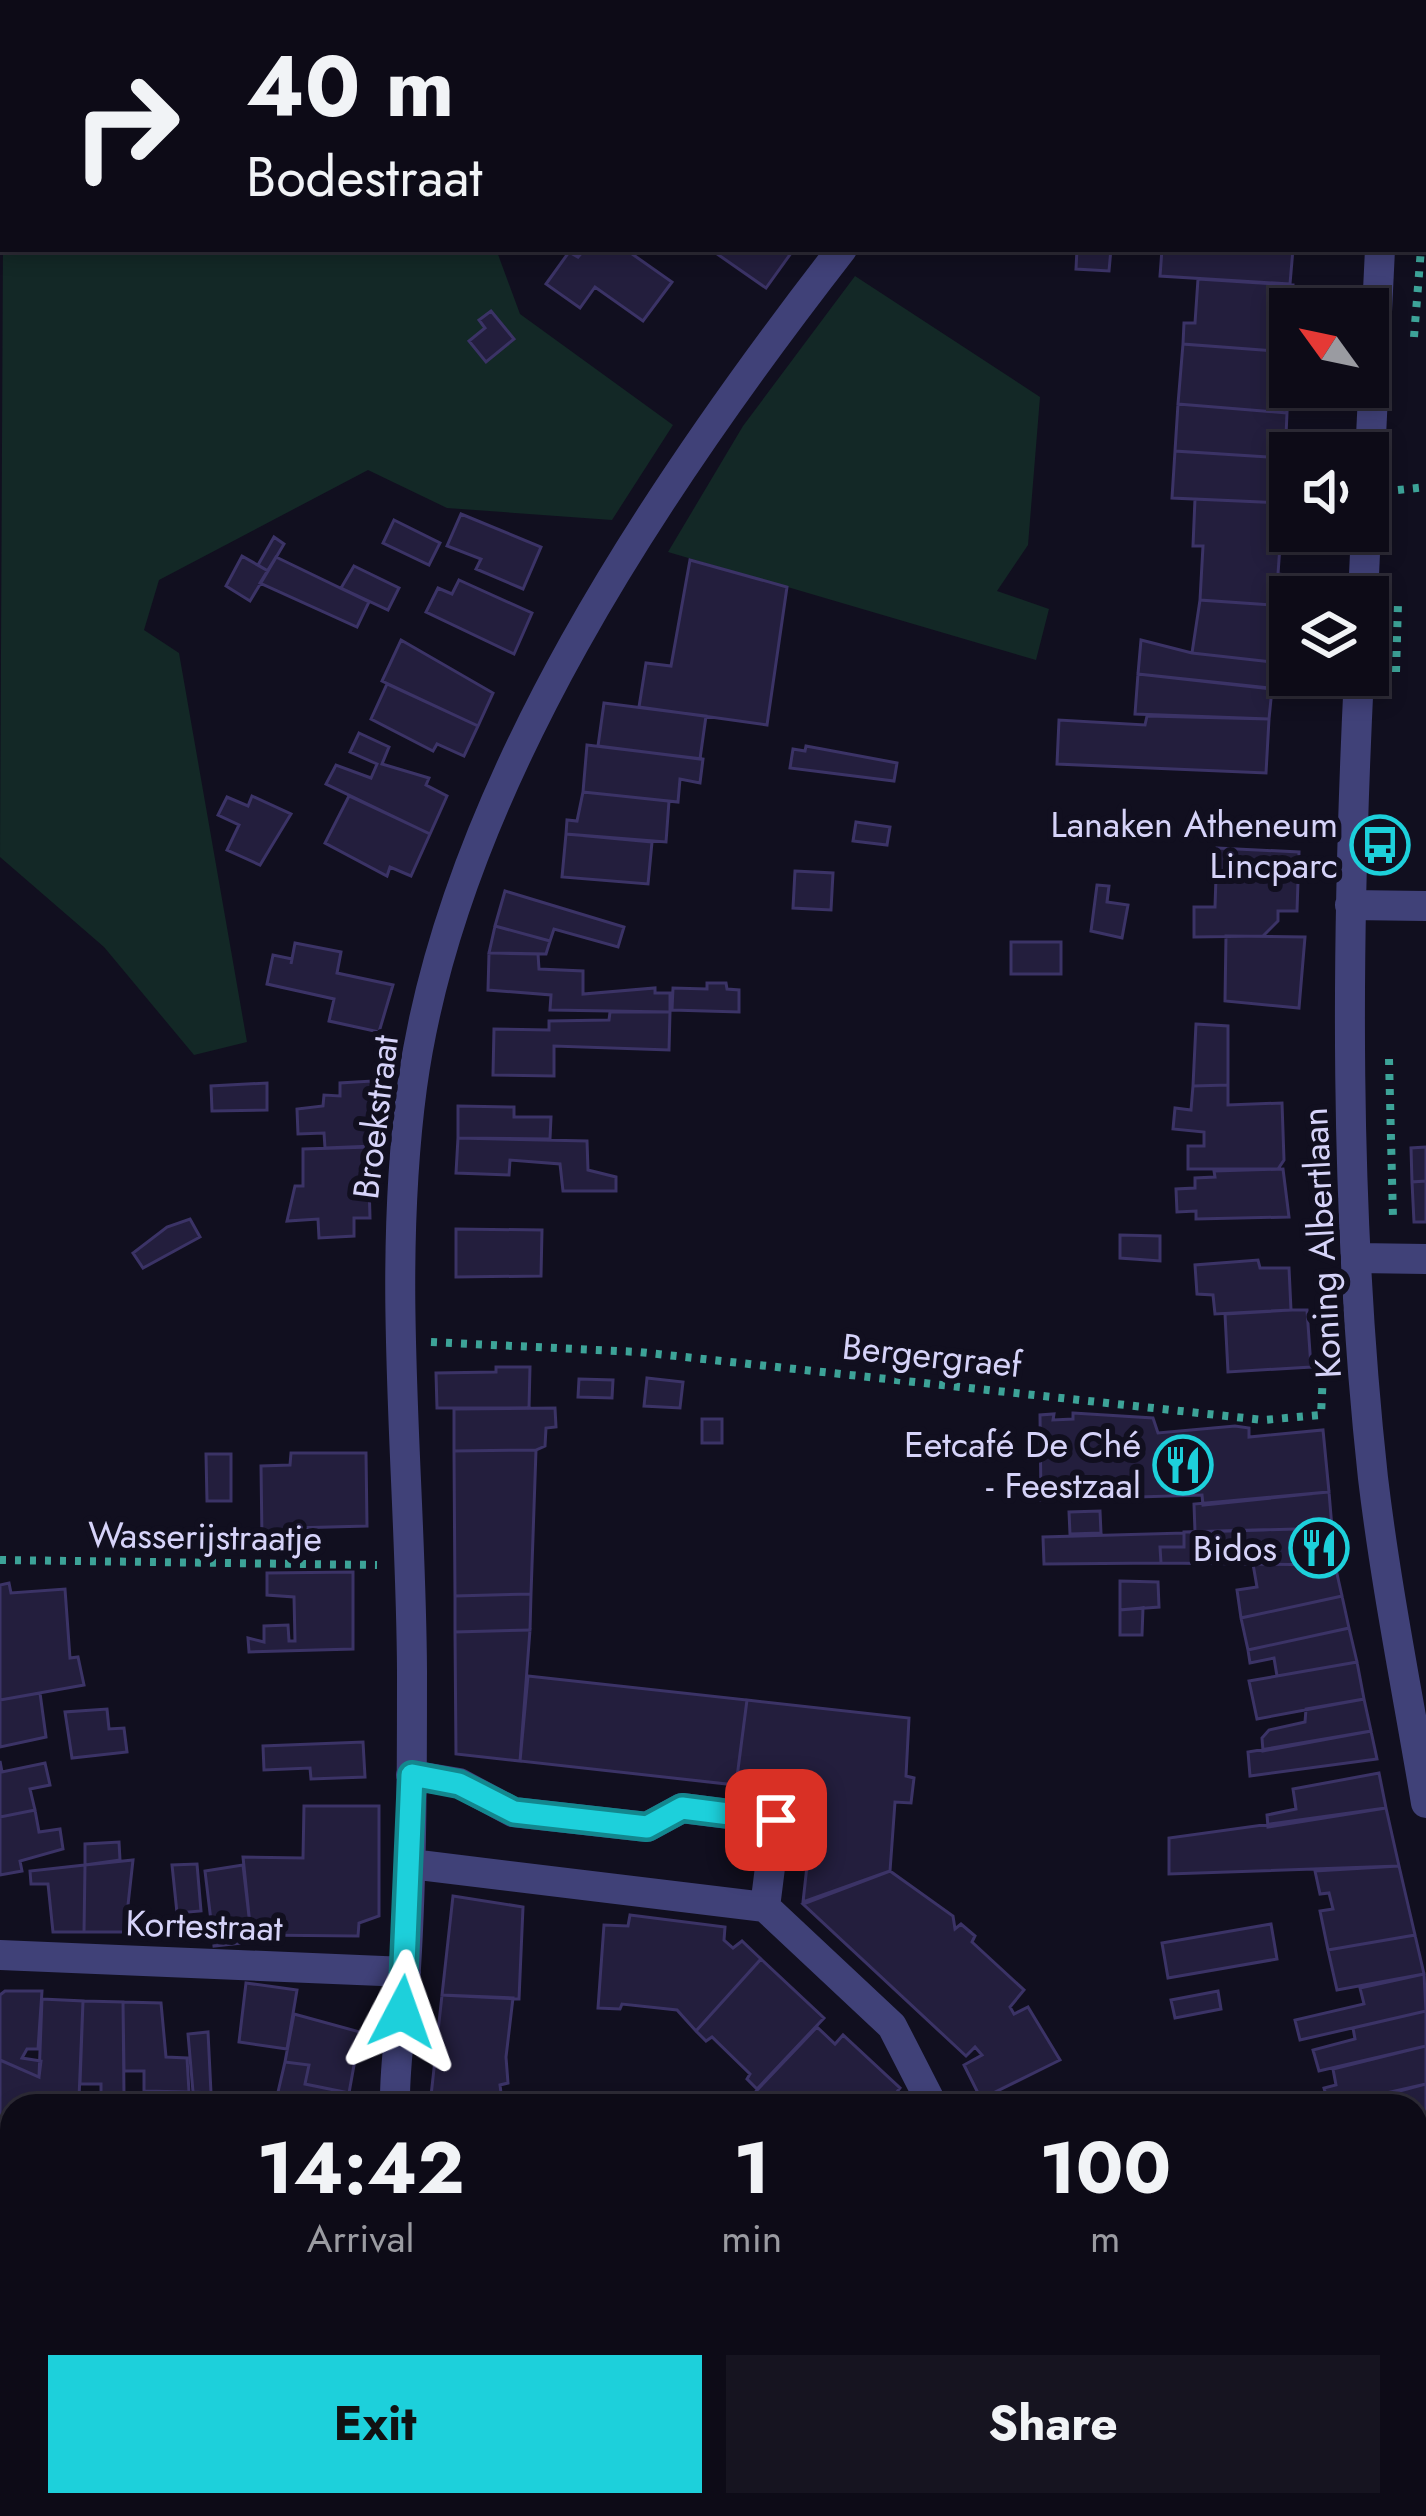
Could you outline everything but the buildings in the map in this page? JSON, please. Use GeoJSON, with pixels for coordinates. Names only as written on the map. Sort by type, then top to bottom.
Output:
{"type":"FeatureCollection","features":[{"type":"Feature","properties":{"kind":"street","name":"Broekstraat"},"geometry":{"type":"LineString","coordinates":[[396,2094],[406,1972],[412,1775],[399,1263],[412,1085],[444,938],[502,781],[602,603],[718,415],[840,252]]}},
{"type":"Feature","properties":{"kind":"street"},"geometry":{"type":"LineString","coordinates":[[1371,432],[1380,252]]}},
{"type":"Feature","properties":{"kind":"street","name":"Koning Albertlaan"},"geometry":{"type":"LineString","coordinates":[[1358,696],[1350,905],[1358,1258],[1373,1478],[1426,1803]]}},
{"type":"Feature","properties":{"kind":"street"},"geometry":{"type":"LineString","coordinates":[[1350,905],[1426,906]]}},
{"type":"Feature","properties":{"kind":"street"},"geometry":{"type":"LineString","coordinates":[[1358,1258],[1426,1259]]}},
{"type":"Feature","properties":{"kind":"street"},"geometry":{"type":"LineString","coordinates":[[412,1775],[459,1784],[514,1812],[647,1827],[682,1808],[776,1820],[765,1907]]}},
{"type":"Feature","properties":{"kind":"street"},"geometry":{"type":"LineString","coordinates":[[411,1864],[765,1907],[892,2026],[927,2094]]}},
{"type":"Feature","properties":{"kind":"street","name":"Kortestraat"},"geometry":{"type":"LineString","coordinates":[[0,1955],[406,1972]]}},
{"type":"Feature","properties":{"kind":"path"},"geometry":{"type":"LineString","coordinates":[[1413,356],[1421,252]]}},
{"type":"Feature","properties":{"kind":"path"},"geometry":{"type":"LineString","coordinates":[[1402,512],[1405,468]]}},
{"type":"Feature","properties":{"kind":"path"},"geometry":{"type":"LineString","coordinates":[[1395,689],[1399,601]]}},
{"type":"Feature","properties":{"kind":"path","name":"Koning Albertlaan"},"geometry":{"type":"LineString","coordinates":[[1388,1047],[1394,1258]]}},
{"type":"Feature","properties":{"kind":"path","name":"Bergergraef"},"geometry":{"type":"LineString","coordinates":[[399,1340],[639,1352],[1263,1420],[1322,1415],[1324,1352],[1364,1352]]}},
{"type":"Feature","properties":{"kind":"path","name":"Wasserijstraatje"},"geometry":{"type":"LineString","coordinates":[[0,1560],[408,1565]]}},
{"type":"Feature","properties":{"kind":"green space"},"geometry":{"type":"Polygon","coordinates":[[[3,252],[497,252],[520,314],[673,425],[612,520],[447,508],[368,470],[159,580],[144,630],[179,653],[247,1042],[194,1055],[104,947],[0,857],[3,252]]]}},
{"type":"Feature","properties":{"kind":"green space"},"geometry":{"type":"Polygon","coordinates":[[[855,276],[1040,397],[1028,545],[997,591],[1049,609],[1036,660],[668,552],[743,426],[855,276]]]}},
{"type":"Feature","properties":{"kind":"place","name":"Lanaken Atheneum Lincparc"},"geometry":{"type":"Point","coordinates":[1380,845]}},
{"type":"Feature","properties":{"kind":"place","name":"Eetcafé De Ché - Feestzaal"},"geometry":{"type":"Point","coordinates":[1183,1465]}},
{"type":"Feature","properties":{"kind":"place","name":"Bidos"},"geometry":{"type":"Point","coordinates":[1319,1548]}},
{"type":"Feature","properties":{"kind":"route"},"geometry":{"type":"LineString","coordinates":[[402,2012],[412,1775],[459,1784],[514,1812],[647,1827],[682,1808],[776,1820]]}}]}
